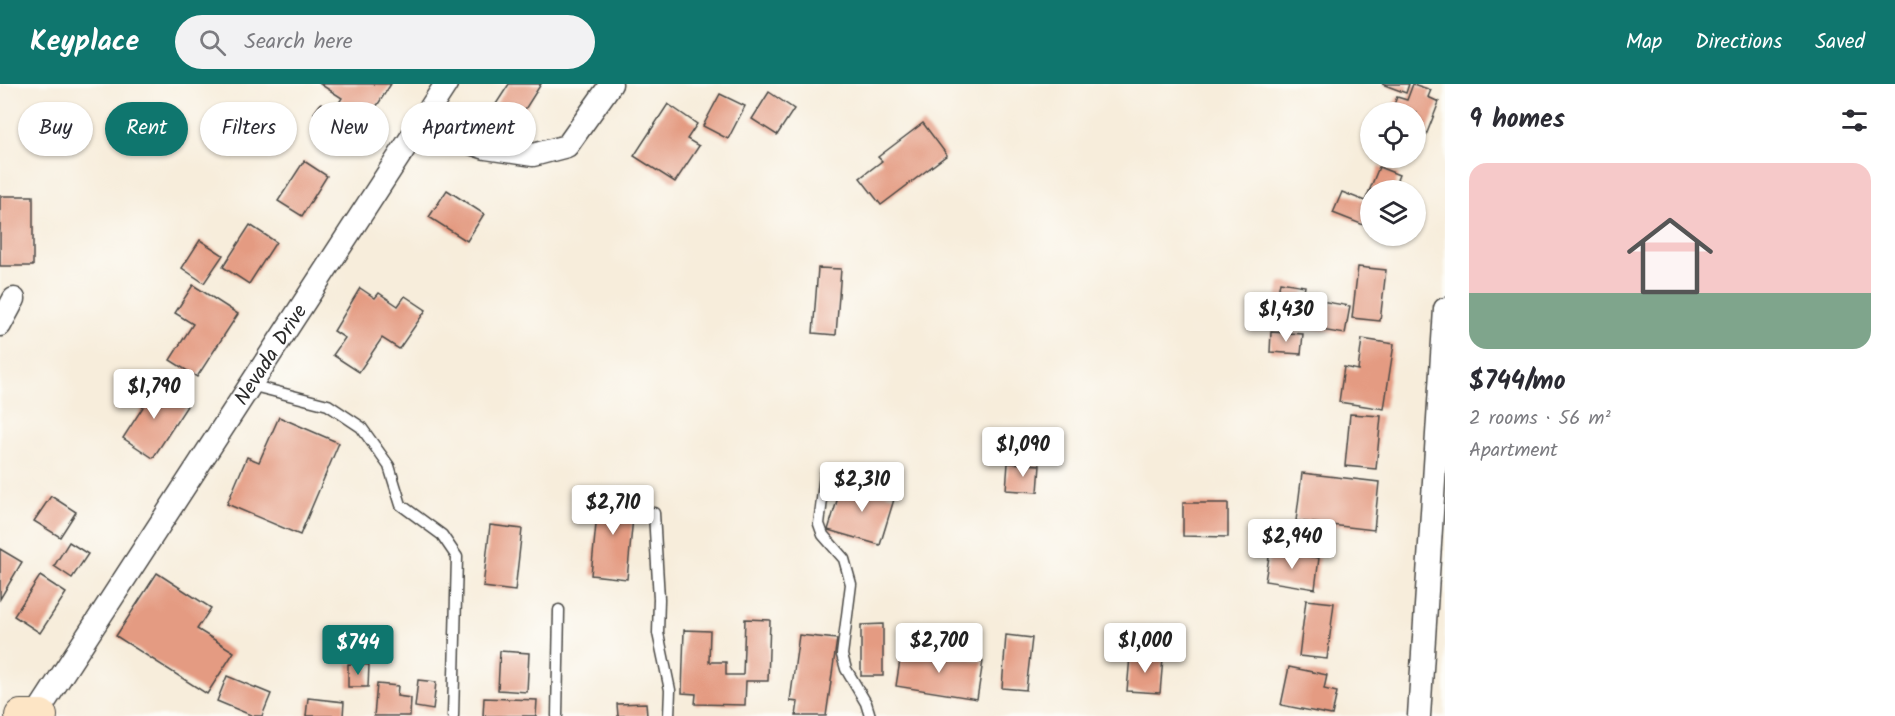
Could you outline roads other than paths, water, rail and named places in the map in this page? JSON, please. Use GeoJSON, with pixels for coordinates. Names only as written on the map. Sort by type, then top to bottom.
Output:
{"type":"FeatureCollection","features":[{"type":"Feature","properties":{"kind":"street","name":"Nevada Drive"},"geometry":{"type":"LineString","coordinates":[[434,102],[446,84]]}},
{"type":"Feature","properties":{"kind":"street"},"geometry":{"type":"LineString","coordinates":[[536,154],[567,146],[611,84]]}},
{"type":"Feature","properties":{"kind":"street","name":"Nevada Drive"},"geometry":{"type":"LineString","coordinates":[[33,716],[401,154]]}},
{"type":"Feature","properties":{"kind":"street"},"geometry":{"type":"LineString","coordinates":[[0,325],[14,299]]}},
{"type":"Feature","properties":{"kind":"street"},"geometry":{"type":"LineString","coordinates":[[1419,716],[1445,309]]}},
{"type":"Feature","properties":{"kind":"lane"},"geometry":{"type":"LineString","coordinates":[[250,385],[328,405],[361,427],[389,466],[401,505],[442,535],[457,557],[453,716]]}},
{"type":"Feature","properties":{"kind":"lane"},"geometry":{"type":"LineString","coordinates":[[825,475],[819,524],[827,540],[844,559],[851,584],[842,655],[846,669],[866,703],[870,716]]}},
{"type":"Feature","properties":{"kind":"lane"},"geometry":{"type":"LineString","coordinates":[[654,513],[659,599],[658,633],[670,690],[669,716]]}},
{"type":"Feature","properties":{"kind":"lane"},"geometry":{"type":"LineString","coordinates":[[557,716],[559,610]]}}]}
